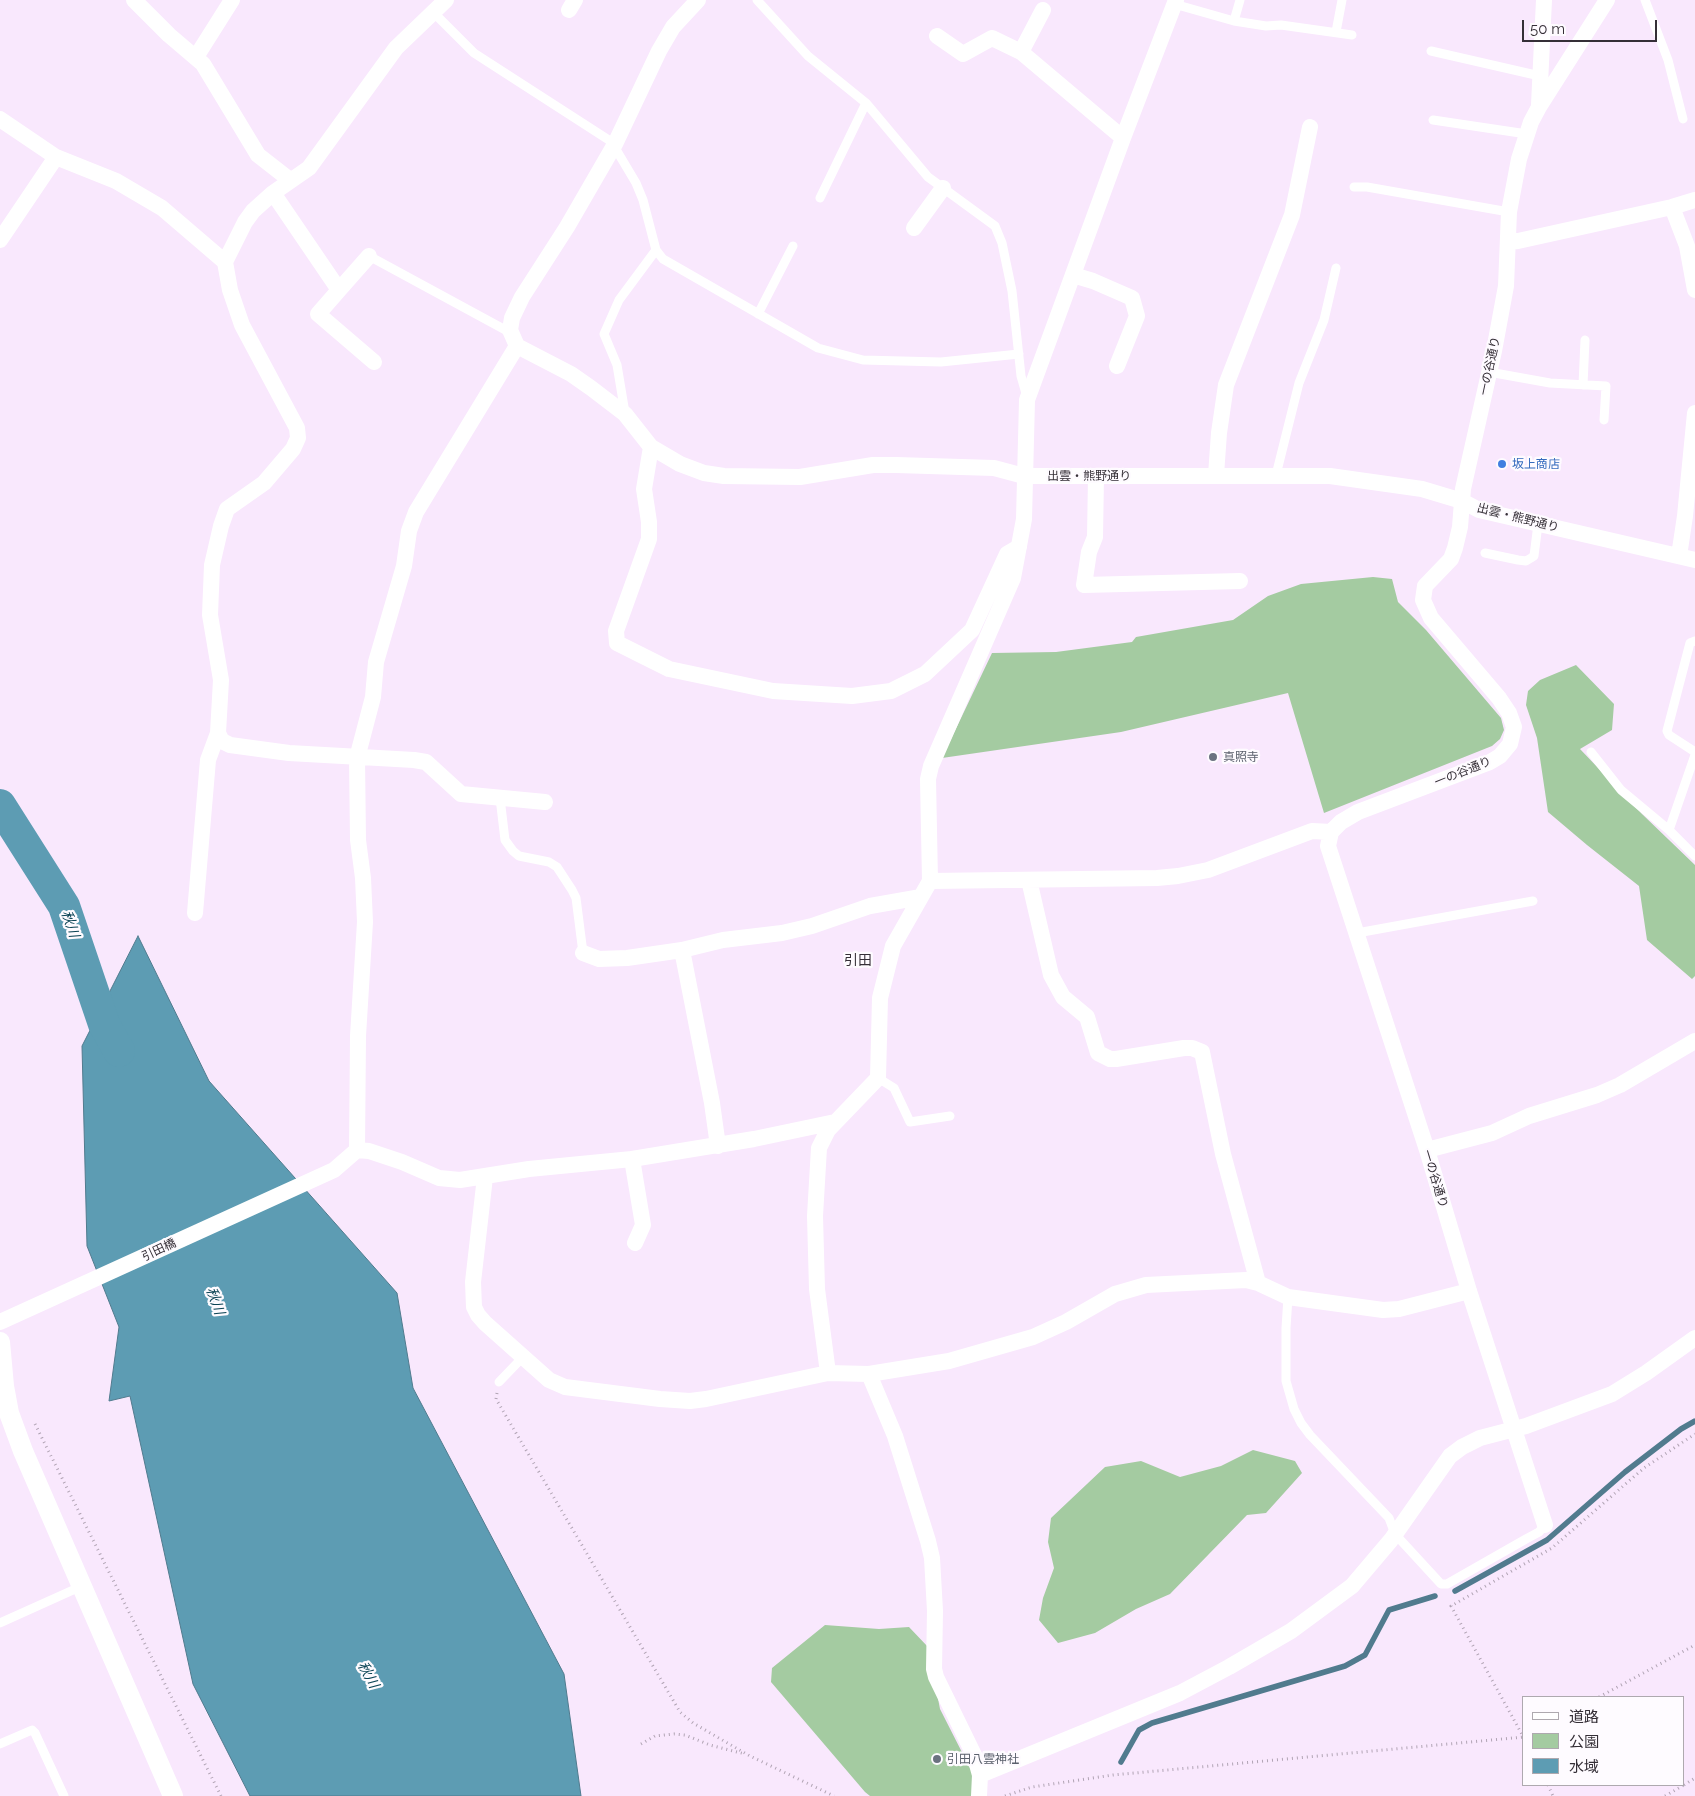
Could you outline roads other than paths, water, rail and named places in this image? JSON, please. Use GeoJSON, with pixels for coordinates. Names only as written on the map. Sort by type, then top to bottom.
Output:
{"type":"FeatureCollection","features":[{"type":"Feature","properties":{"kind":"street"},"geometry":{"type":"LineString","coordinates":[[135,0],[169,35],[203,64],[258,155],[290,180]]}},
{"type":"Feature","properties":{"kind":"street"},"geometry":{"type":"LineString","coordinates":[[196,57],[232,0]]}},
{"type":"Feature","properties":{"kind":"street"},"geometry":{"type":"LineString","coordinates":[[195,913],[208,760],[218,733],[221,680],[210,615],[212,565],[227,509],[264,483],[293,449],[298,438],[297,428],[242,325],[230,290],[225,262],[253,210],[290,180],[309,168],[396,48],[446,0]]}},
{"type":"Feature","properties":{"kind":"street"},"geometry":{"type":"LineString","coordinates":[[698,0],[673,27],[659,51],[615,145],[522,297],[512,318],[514,340],[416,512],[409,531],[404,566],[376,662],[372,697],[358,758],[357,810],[364,922],[358,1036],[357,1150],[369,1150],[439,1178],[460,1180],[528,1169],[632,1159],[718,1146],[835,1122]]}},
{"type":"Feature","properties":{"kind":"street"},"geometry":{"type":"LineString","coordinates":[[1539,107],[1544,0]]}},
{"type":"Feature","properties":{"kind":"street","name":"一の谷通り"},"geometry":{"type":"LineString","coordinates":[[1544,1525],[1358,933],[1328,846],[1331,832],[1341,822],[1358,812],[1490,762],[1500,756],[1510,744],[1514,727],[1509,713],[1499,698],[1431,618],[1423,600],[1424,586],[1451,558],[1460,527],[1463,489],[1506,286],[1509,212],[1519,159],[1527,134],[1539,107],[1607,0]]}},
{"type":"Feature","properties":{"kind":"street"},"geometry":{"type":"LineString","coordinates":[[828,1373],[817,1289],[815,1216],[818,1148],[828,1130],[878,1078],[880,998],[893,946],[930,881],[928,779],[931,766],[1013,578],[1024,519],[1027,400],[1175,2]]}},
{"type":"Feature","properties":{"kind":"street"},"geometry":{"type":"LineString","coordinates":[[1021,52],[1043,10]]}},
{"type":"Feature","properties":{"kind":"street"},"geometry":{"type":"LineString","coordinates":[[937,36],[962,54],[992,38],[1021,52],[1123,138]]}},
{"type":"Feature","properties":{"kind":"street"},"geometry":{"type":"LineString","coordinates":[[2,124],[56,157],[116,181],[162,208],[225,262]]}},
{"type":"Feature","properties":{"kind":"street"},"geometry":{"type":"LineString","coordinates":[[1216,475],[1219,432],[1226,385],[1292,215],[1310,128]]}},
{"type":"Feature","properties":{"kind":"street"},"geometry":{"type":"LineString","coordinates":[[0,240],[56,157]]}},
{"type":"Feature","properties":{"kind":"street"},"geometry":{"type":"LineString","coordinates":[[914,228],[943,188]]}},
{"type":"Feature","properties":{"kind":"street"},"geometry":{"type":"LineString","coordinates":[[273,193],[339,290]]}},
{"type":"Feature","properties":{"kind":"street"},"geometry":{"type":"LineString","coordinates":[[1508,242],[1672,207],[1695,200]]}},
{"type":"Feature","properties":{"kind":"street"},"geometry":{"type":"LineString","coordinates":[[1672,207],[1687,246],[1695,290]]}},
{"type":"Feature","properties":{"kind":"street"},"geometry":{"type":"LineString","coordinates":[[369,256],[318,314],[374,362]]}},
{"type":"Feature","properties":{"kind":"street"},"geometry":{"type":"LineString","coordinates":[[1073,274],[1132,298],[1137,316],[1117,366]]}},
{"type":"Feature","properties":{"kind":"street","name":"出雲・熊野通り"},"geometry":{"type":"LineString","coordinates":[[514,340],[571,374],[624,414],[651,447],[680,464],[704,473],[724,476],[800,478],[873,466],[896,465],[994,468],[1024,476],[1330,476],[1422,489],[1462,501],[1479,510],[1695,560]]}},
{"type":"Feature","properties":{"kind":"street"},"geometry":{"type":"LineString","coordinates":[[1678,556],[1685,516],[1695,413]]}},
{"type":"Feature","properties":{"kind":"street"},"geometry":{"type":"LineString","coordinates":[[651,447],[644,489],[649,522],[649,539],[616,631],[617,643],[669,669],[774,691],[852,696],[891,691],[925,674],[972,630],[1007,554],[1019,547]]}},
{"type":"Feature","properties":{"kind":"street"},"geometry":{"type":"LineString","coordinates":[[1096,477],[1095,537],[1089,552],[1084,585],[1240,581]]}},
{"type":"Feature","properties":{"kind":"street"},"geometry":{"type":"LineString","coordinates":[[218,733],[222,740],[230,745],[289,753],[426,762],[460,794],[545,802]]}},
{"type":"Feature","properties":{"kind":"street"},"geometry":{"type":"LineString","coordinates":[[930,881],[1157,878],[1178,876],[1208,870],[1312,831],[1331,832]]}},
{"type":"Feature","properties":{"kind":"street"},"geometry":{"type":"LineString","coordinates":[[1029,880],[1052,975],[1063,997],[1087,1017],[1098,1053],[1116,1060],[1184,1048],[1192,1048],[1202,1052],[1223,1154],[1258,1283]]}},
{"type":"Feature","properties":{"kind":"street"},"geometry":{"type":"LineString","coordinates":[[583,953],[599,959],[628,958],[682,950],[723,940],[782,933],[812,926],[870,906],[921,897]]}},
{"type":"Feature","properties":{"kind":"street"},"geometry":{"type":"LineString","coordinates":[[682,950],[712,1103],[718,1146]]}},
{"type":"Feature","properties":{"kind":"street"},"geometry":{"type":"LineString","coordinates":[[1427,1150],[1492,1133],[1529,1116],[1596,1095],[1620,1085],[1695,1042]]}},
{"type":"Feature","properties":{"kind":"street","name":"引田橋"},"geometry":{"type":"LineString","coordinates":[[7,1320],[334,1170],[357,1150]]}},
{"type":"Feature","properties":{"kind":"street"},"geometry":{"type":"LineString","coordinates":[[632,1159],[643,1225],[635,1243]]}},
{"type":"Feature","properties":{"kind":"street"},"geometry":{"type":"LineString","coordinates":[[485,1177],[473,1282],[474,1307],[485,1323],[549,1380],[565,1387],[690,1402],[828,1373],[869,1374],[949,1361],[1033,1337],[1066,1322],[1115,1294],[1146,1285],[1246,1280],[1258,1283],[1288,1297],[1383,1310],[1399,1309],[1469,1291]]}},
{"type":"Feature","properties":{"kind":"street"},"geometry":{"type":"LineString","coordinates":[[980,1775],[1180,1693],[1291,1631],[1352,1586],[1395,1534],[1450,1456],[1462,1447],[1480,1438],[1556,1416],[1612,1394],[1646,1373],[1695,1338]]}},
{"type":"Feature","properties":{"kind":"street"},"geometry":{"type":"LineString","coordinates":[[0,1342],[4,1407],[173,1796]]}},
{"type":"Feature","properties":{"kind":"street"},"geometry":{"type":"LineString","coordinates":[[869,1374],[896,1436],[932,1558],[935,1611],[934,1669],[936,1677],[975,1757],[980,1775],[979,1796]]}},
{"type":"Feature","properties":{"kind":"lane"},"geometry":{"type":"LineString","coordinates":[[757,0],[808,56],[866,103],[928,177],[994,226],[1002,244],[1012,291],[1021,376],[1027,400]]}},
{"type":"Feature","properties":{"kind":"lane"},"geometry":{"type":"LineString","coordinates":[[1234,21],[1240,0]]}},
{"type":"Feature","properties":{"kind":"lane"},"geometry":{"type":"LineString","coordinates":[[1336,32],[1342,0]]}},
{"type":"Feature","properties":{"kind":"lane"},"geometry":{"type":"LineString","coordinates":[[1645,0],[1668,60],[1683,120]]}},
{"type":"Feature","properties":{"kind":"lane"},"geometry":{"type":"LineString","coordinates":[[1175,2],[1234,21],[1266,26],[1281,24],[1352,35]]}},
{"type":"Feature","properties":{"kind":"lane"},"geometry":{"type":"LineString","coordinates":[[433,12],[474,53],[615,145],[636,183],[643,200],[656,250],[663,259],[818,348],[863,360],[941,362],[1019,354]]}},
{"type":"Feature","properties":{"kind":"lane"},"geometry":{"type":"LineString","coordinates":[[1430,51],[1540,76]]}},
{"type":"Feature","properties":{"kind":"lane"},"geometry":{"type":"LineString","coordinates":[[820,198],[866,103]]}},
{"type":"Feature","properties":{"kind":"lane"},"geometry":{"type":"LineString","coordinates":[[1434,120],[1527,134]]}},
{"type":"Feature","properties":{"kind":"lane"},"geometry":{"type":"LineString","coordinates":[[1354,187],[1367,187],[1509,212]]}},
{"type":"Feature","properties":{"kind":"lane"},"geometry":{"type":"LineString","coordinates":[[758,314],[792,246]]}},
{"type":"Feature","properties":{"kind":"lane"},"geometry":{"type":"LineString","coordinates":[[624,414],[617,365],[604,334],[619,300],[656,250]]}},
{"type":"Feature","properties":{"kind":"lane"},"geometry":{"type":"LineString","coordinates":[[369,256],[514,340]]}},
{"type":"Feature","properties":{"kind":"lane"},"geometry":{"type":"LineString","coordinates":[[1276,475],[1299,383],[1324,320],[1336,268]]}},
{"type":"Feature","properties":{"kind":"lane"},"geometry":{"type":"LineString","coordinates":[[1583,385],[1585,340]]}},
{"type":"Feature","properties":{"kind":"lane"},"geometry":{"type":"LineString","coordinates":[[1489,372],[1550,383],[1606,386],[1604,420]]}},
{"type":"Feature","properties":{"kind":"lane"},"geometry":{"type":"LineString","coordinates":[[1485,553],[1526,561],[1534,556],[1538,524]]}},
{"type":"Feature","properties":{"kind":"lane"},"geometry":{"type":"LineString","coordinates":[[1669,830],[1695,753],[1669,735],[1667,731],[1690,643],[1695,640]]}},
{"type":"Feature","properties":{"kind":"lane"},"geometry":{"type":"LineString","coordinates":[[1590,752],[1621,790],[1669,830],[1695,856]]}},
{"type":"Feature","properties":{"kind":"lane"},"geometry":{"type":"LineString","coordinates":[[500,798],[506,840],[513,851],[519,856],[549,862],[557,867],[572,890],[576,898],[583,953]]}},
{"type":"Feature","properties":{"kind":"lane"},"geometry":{"type":"LineString","coordinates":[[1358,933],[1533,901]]}},
{"type":"Feature","properties":{"kind":"lane"},"geometry":{"type":"LineString","coordinates":[[878,1078],[894,1088],[910,1122],[950,1116]]}},
{"type":"Feature","properties":{"kind":"lane"},"geometry":{"type":"LineString","coordinates":[[1288,1297],[1285,1365],[1286,1381],[1294,1410],[1310,1436],[1389,1518],[1395,1534],[1442,1584],[1447,1584],[1532,1535],[1544,1525]]}},
{"type":"Feature","properties":{"kind":"lane"},"geometry":{"type":"LineString","coordinates":[[499,1382],[523,1357]]}},
{"type":"Feature","properties":{"kind":"lane"},"geometry":{"type":"LineString","coordinates":[[0,1623],[82,1586]]}},
{"type":"Feature","properties":{"kind":"lane"},"geometry":{"type":"LineString","coordinates":[[0,1744],[32,1730],[64,1796]]}},
{"type":"Feature","properties":{"kind":"water"},"geometry":{"type":"Polygon","coordinates":[[[138,936],[209,1081],[397,1293],[413,1388],[564,1674],[581,1796],[250,1796],[193,1684],[130,1396],[109,1401],[119,1327],[87,1246],[82,1046],[138,936]]]}},
{"type":"Feature","properties":{"kind":"waterway","name":"秋川"},"geometry":{"type":"LineString","coordinates":[[0,805],[64,906],[104,1024],[119,1051]]}},
{"type":"Feature","properties":{"kind":"waterway"},"geometry":{"type":"LineString","coordinates":[[1455,1591],[1547,1540],[1625,1472],[1681,1429],[1695,1421]]}},
{"type":"Feature","properties":{"kind":"waterway"},"geometry":{"type":"LineString","coordinates":[[1121,1762],[1139,1730],[1152,1723],[1345,1666],[1365,1655],[1389,1610],[1435,1596]]}},
{"type":"Feature","properties":{"kind":"place","name":"坂上商店"},"geometry":{"type":"Point","coordinates":[1502,464]}},
{"type":"Feature","properties":{"kind":"place","name":"真照寺"},"geometry":{"type":"Point","coordinates":[1213,757]}},
{"type":"Feature","properties":{"kind":"place","name":"引田八雲神社"},"geometry":{"type":"Point","coordinates":[937,1759]}},
{"type":"Feature","properties":{"kind":"district","name":"引田"},"geometry":{"type":"Point","coordinates":[858,961]}}]}
